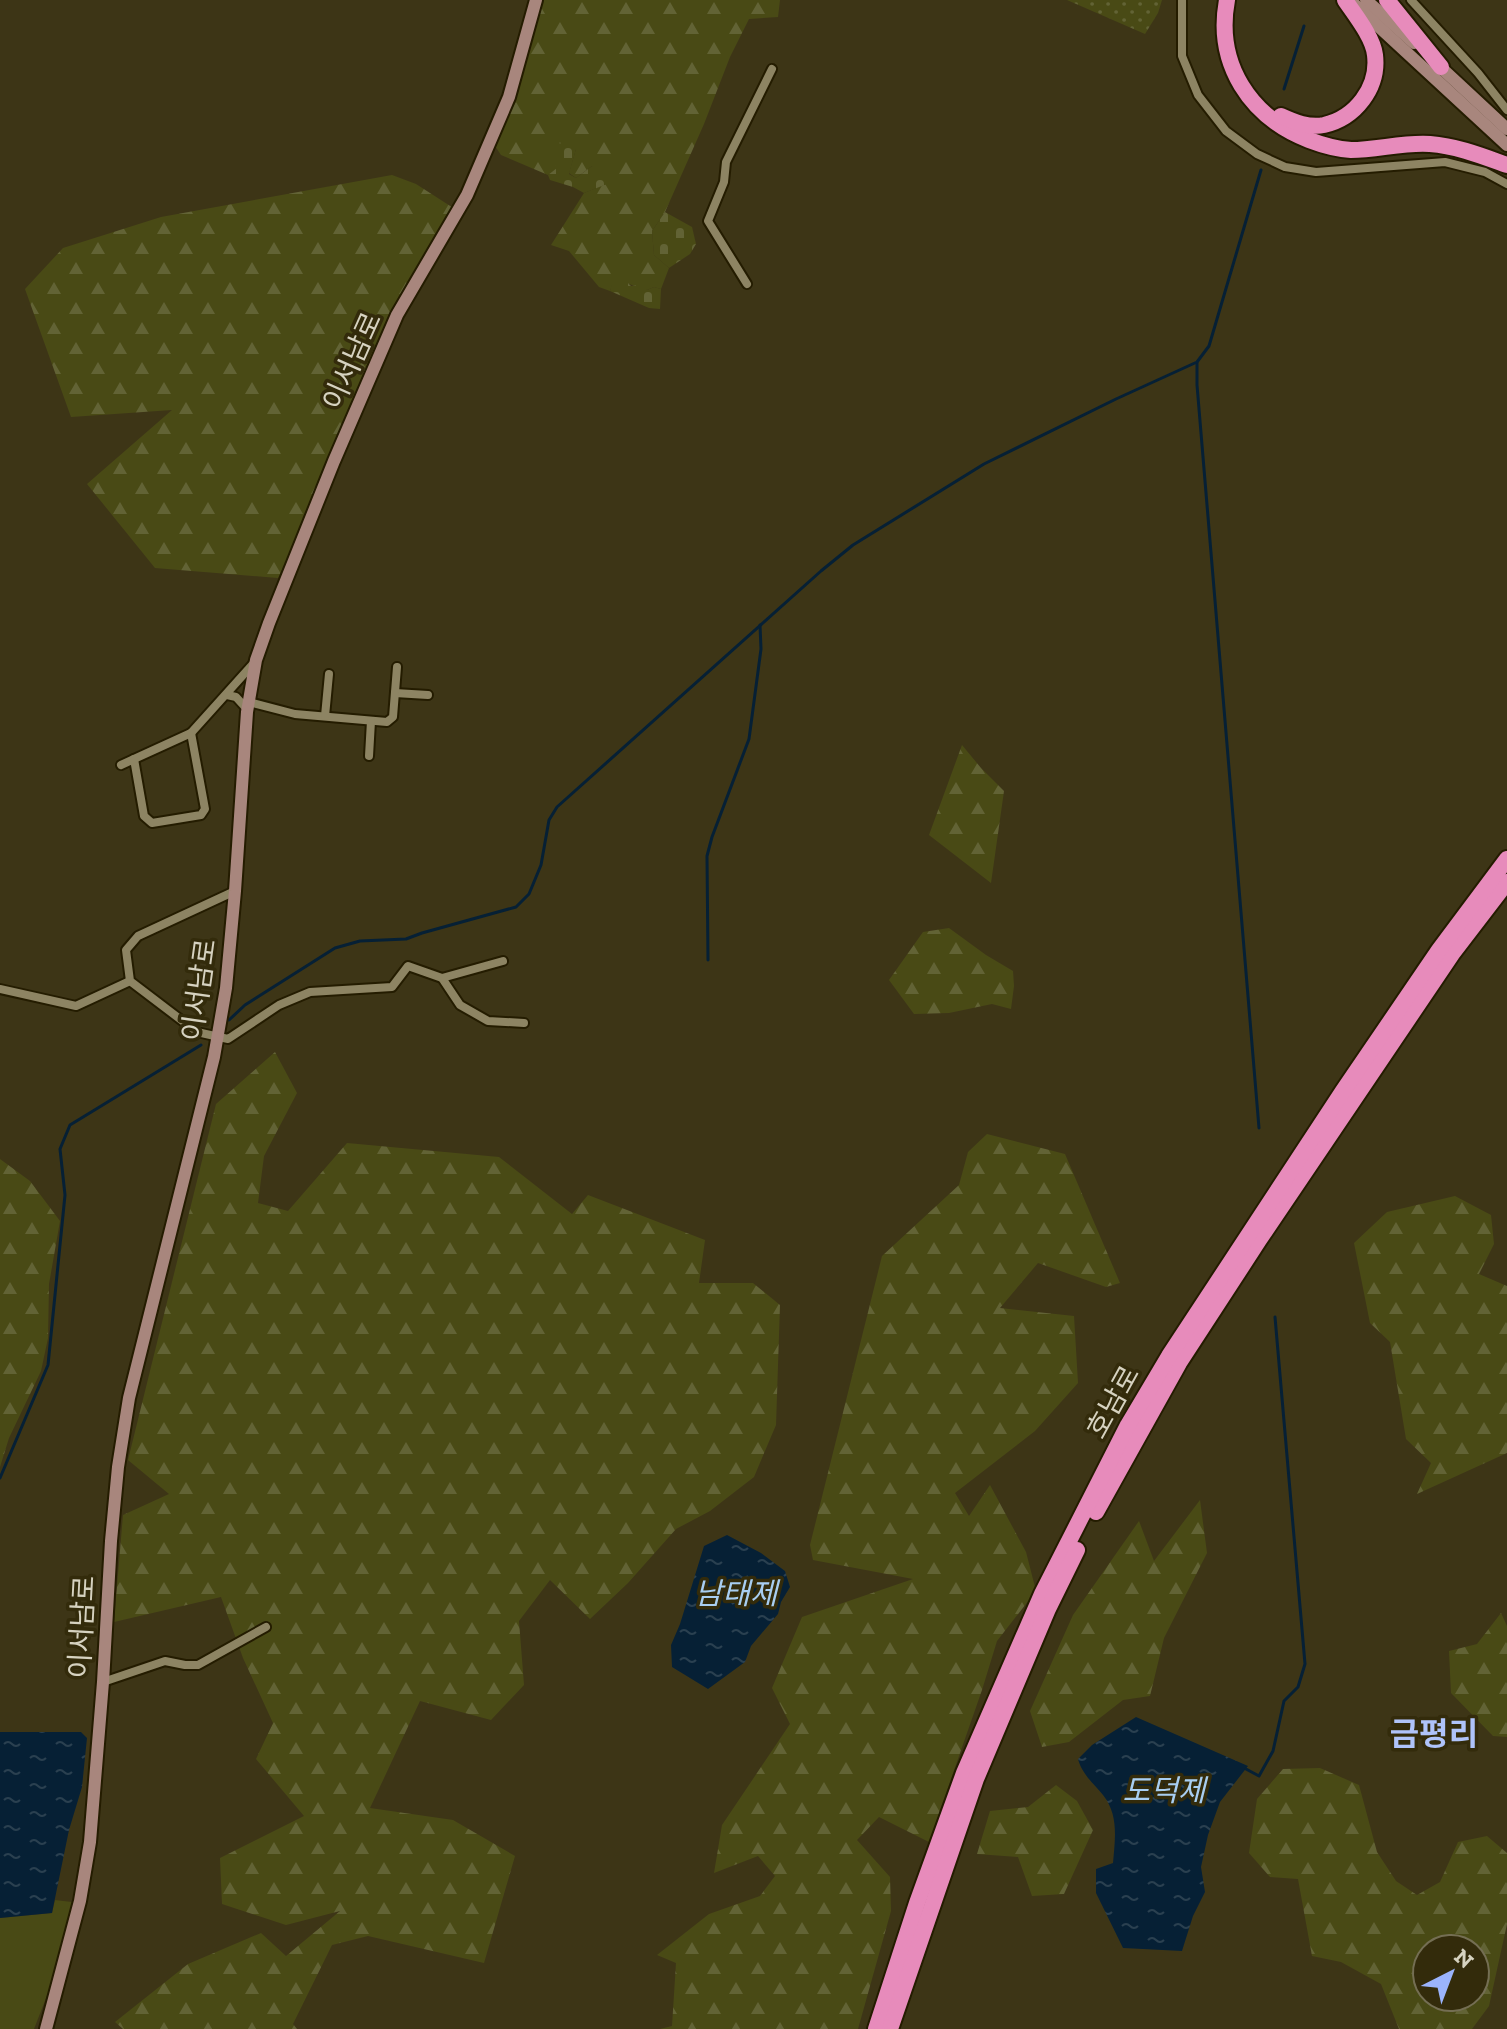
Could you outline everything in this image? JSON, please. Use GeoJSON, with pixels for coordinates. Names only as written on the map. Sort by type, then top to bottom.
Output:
{"type":"FeatureCollection","features":[{"type":"Feature","properties":{"kind":"highway"},"geometry":{"type":"LineString","coordinates":[[1227,0],[1224,13],[1226,49],[1246,93],[1274,121],[1297,135],[1323,145],[1350,150],[1429,144],[1462,150],[1507,165]]}},
{"type":"Feature","properties":{"kind":"highway"},"geometry":{"type":"LineString","coordinates":[[1237,0],[1234,21],[1238,48],[1248,79],[1282,117],[1300,124],[1321,126],[1353,111],[1365,98],[1373,79],[1375,55],[1365,29],[1347,0]]}},
{"type":"Feature","properties":{"kind":"highway"},"geometry":{"type":"LineString","coordinates":[[1387,0],[1441,67]]}},
{"type":"Feature","properties":{"kind":"highway","name":"호남로"},"geometry":{"type":"LineString","coordinates":[[876,2029],[964,1773],[1042,1594],[1128,1425],[1169,1356],[1343,1091],[1439,950],[1507,859]]}},
{"type":"Feature","properties":{"kind":"highway","name":"호남로"},"geometry":{"type":"LineString","coordinates":[[890,2029],[976,1779],[1048,1609],[1097,1511],[1179,1363],[1251,1252],[1452,954],[1507,882]]}},
{"type":"Feature","properties":{"kind":"highway"},"geometry":{"type":"LineString","coordinates":[[866,2029],[909,1910],[917,1903]]}},
{"type":"Feature","properties":{"kind":"main road","name":"이서남로"},"geometry":{"type":"LineString","coordinates":[[46,2029],[80,1901],[90,1842],[111,1541],[129,1398],[214,1057],[226,988],[248,705],[256,660],[334,461],[397,315],[467,195],[509,97],[536,0]]}},
{"type":"Feature","properties":{"kind":"main road"},"geometry":{"type":"LineString","coordinates":[[1347,0],[1507,145]]}},
{"type":"Feature","properties":{"kind":"main road"},"geometry":{"type":"LineString","coordinates":[[1366,0],[1507,129]]}},
{"type":"Feature","properties":{"kind":"street"},"geometry":{"type":"LineString","coordinates":[[1182,0],[1182,56],[1198,95],[1226,131],[1257,154],[1285,167],[1316,172],[1445,162],[1485,172],[1507,184]]}},
{"type":"Feature","properties":{"kind":"street"},"geometry":{"type":"LineString","coordinates":[[1411,0],[1478,73],[1507,110]]}},
{"type":"Feature","properties":{"kind":"street"},"geometry":{"type":"LineString","coordinates":[[747,284],[708,221],[724,182],[726,162],[772,69]]}},
{"type":"Feature","properties":{"kind":"street"},"geometry":{"type":"LineString","coordinates":[[121,765],[191,733],[256,660]]}},
{"type":"Feature","properties":{"kind":"street"},"geometry":{"type":"LineString","coordinates":[[227,695],[248,705],[295,714],[387,722],[393,717],[397,667]]}},
{"type":"Feature","properties":{"kind":"street"},"geometry":{"type":"LineString","coordinates":[[325,716],[329,674]]}},
{"type":"Feature","properties":{"kind":"street"},"geometry":{"type":"LineString","coordinates":[[395,693],[428,695]]}},
{"type":"Feature","properties":{"kind":"street"},"geometry":{"type":"LineString","coordinates":[[369,756],[371,721]]}},
{"type":"Feature","properties":{"kind":"street"},"geometry":{"type":"LineString","coordinates":[[134,759],[144,816],[152,823],[201,815],[205,809],[191,733]]}},
{"type":"Feature","properties":{"kind":"street"},"geometry":{"type":"LineString","coordinates":[[235,891],[138,936],[126,950],[130,981],[197,1032],[228,1039],[279,1005],[310,992],[392,987],[408,966],[442,978],[503,961]]}},
{"type":"Feature","properties":{"kind":"street"},"geometry":{"type":"LineString","coordinates":[[442,978],[460,1005],[488,1021],[524,1023]]}},
{"type":"Feature","properties":{"kind":"street"},"geometry":{"type":"LineString","coordinates":[[0,989],[76,1006],[130,981]]}},
{"type":"Feature","properties":{"kind":"street"},"geometry":{"type":"LineString","coordinates":[[103,1682],[165,1661],[198,1665],[266,1627]]}},
{"type":"Feature","properties":{"kind":"green space"},"geometry":{"type":"Polygon","coordinates":[[[542,0],[780,0],[778,17],[749,19],[665,212],[652,231],[654,255],[669,268],[661,289],[654,287],[647,290],[614,279],[610,291],[599,287],[569,251],[551,245],[584,193],[606,184],[592,166],[576,178],[569,173],[576,149],[548,175],[501,155],[495,146],[513,98],[542,0]]]}},
{"type":"Feature","properties":{"kind":"green space"},"geometry":{"type":"Polygon","coordinates":[[[1067,0],[1162,0],[1145,34],[1067,0]]]}},
{"type":"Feature","properties":{"kind":"green space"},"geometry":{"type":"Polygon","coordinates":[[[555,143],[569,144],[576,149],[569,174],[576,178],[592,166],[600,168],[607,184],[584,193],[550,180],[548,175],[557,168],[552,157],[555,143]]]}},
{"type":"Feature","properties":{"kind":"green space"},"geometry":{"type":"Polygon","coordinates":[[[392,175],[416,184],[458,211],[397,315],[334,461],[278,578],[155,568],[87,484],[172,410],[71,417],[25,289],[63,248],[161,217],[392,175]]]}},
{"type":"Feature","properties":{"kind":"green space"},"geometry":{"type":"Polygon","coordinates":[[[665,212],[692,227],[696,244],[690,254],[669,268],[654,255],[652,231],[665,212]]]}},
{"type":"Feature","properties":{"kind":"green space"},"geometry":{"type":"Polygon","coordinates":[[[613,279],[624,279],[631,286],[641,285],[647,290],[654,287],[661,289],[660,309],[649,308],[610,291],[613,279]]]}},
{"type":"Feature","properties":{"kind":"green space"},"geometry":{"type":"Polygon","coordinates":[[[962,745],[1004,791],[991,883],[929,835],[962,745]]]}},
{"type":"Feature","properties":{"kind":"green space"},"geometry":{"type":"Polygon","coordinates":[[[949,928],[1013,971],[1011,1009],[992,1004],[949,1013],[914,1014],[889,980],[923,932],[949,928]]]}},
{"type":"Feature","properties":{"kind":"green space"},"geometry":{"type":"Polygon","coordinates":[[[275,1052],[297,1093],[264,1156],[258,1203],[288,1211],[347,1143],[499,1157],[572,1214],[588,1195],[705,1240],[699,1283],[753,1283],[780,1305],[776,1425],[754,1477],[710,1511],[676,1529],[628,1583],[590,1619],[550,1580],[519,1621],[524,1685],[491,1720],[420,1701],[370,1808],[453,1820],[515,1856],[484,1963],[368,1936],[332,1945],[293,2024],[297,2029],[123,2029],[115,2022],[188,1964],[261,1933],[286,1956],[340,1911],[286,1925],[222,1904],[220,1858],[304,1816],[256,1759],[273,1723],[243,1658],[221,1597],[114,1622],[123,1515],[169,1494],[128,1460],[216,1104],[275,1052]]]}},
{"type":"Feature","properties":{"kind":"green space"},"geometry":{"type":"Polygon","coordinates":[[[987,1134],[1065,1154],[1120,1283],[1106,1287],[1038,1263],[1000,1308],[1074,1316],[1078,1383],[1035,1431],[955,1493],[969,1516],[990,1485],[1026,1552],[1036,1591],[997,1641],[929,1842],[879,1817],[857,1840],[890,1877],[891,1911],[858,2029],[660,2029],[672,2026],[676,1963],[657,1955],[709,1914],[760,1896],[775,1876],[758,1856],[714,1873],[722,1825],[790,1724],[772,1688],[802,1617],[913,1579],[813,1560],[810,1545],[882,1256],[959,1185],[968,1152],[987,1134]]]}},
{"type":"Feature","properties":{"kind":"green space"},"geometry":{"type":"Polygon","coordinates":[[[0,1159],[30,1181],[60,1221],[49,1284],[48,1338],[41,1371],[9,1438],[0,1467],[0,1159]]]}},
{"type":"Feature","properties":{"kind":"green space"},"geometry":{"type":"Polygon","coordinates":[[[1455,1196],[1491,1215],[1494,1244],[1479,1274],[1507,1286],[1507,1453],[1417,1494],[1431,1463],[1406,1439],[1390,1342],[1370,1323],[1354,1243],[1387,1212],[1455,1196]]]}},
{"type":"Feature","properties":{"kind":"green space"},"geometry":{"type":"Polygon","coordinates":[[[1200,1500],[1207,1553],[1164,1638],[1150,1696],[1123,1700],[1069,1742],[1042,1747],[1030,1711],[1073,1615],[1139,1521],[1154,1561],[1200,1500]]]}},
{"type":"Feature","properties":{"kind":"green space"},"geometry":{"type":"Polygon","coordinates":[[[1501,1613],[1507,1626],[1507,1737],[1493,1736],[1451,1693],[1449,1651],[1477,1644],[1501,1613]]]}},
{"type":"Feature","properties":{"kind":"green space"},"geometry":{"type":"Polygon","coordinates":[[[1320,1768],[1359,1785],[1377,1852],[1396,1881],[1417,1895],[1440,1882],[1458,1842],[1487,1836],[1507,1853],[1507,1924],[1491,1997],[1491,1933],[1411,1933],[1411,2013],[1484,2013],[1472,2029],[1399,2029],[1381,1984],[1341,1962],[1312,1956],[1298,1879],[1270,1877],[1249,1853],[1257,1799],[1283,1769],[1320,1768]]]}},
{"type":"Feature","properties":{"kind":"green space"},"geometry":{"type":"Polygon","coordinates":[[[1056,1785],[1077,1801],[1093,1830],[1064,1894],[1032,1896],[1018,1857],[977,1854],[990,1811],[1028,1807],[1056,1785]]]}},
{"type":"Feature","properties":{"kind":"green space"},"geometry":{"type":"Polygon","coordinates":[[[55,1900],[72,1902],[50,1988],[34,2029],[0,2029],[0,1918],[52,1913],[55,1900]]]}},
{"type":"Feature","properties":{"kind":"water","name":"남태제"},"geometry":{"type":"Polygon","coordinates":[[[727,1535],[761,1553],[785,1571],[790,1587],[778,1614],[751,1646],[745,1662],[708,1689],[672,1667],[671,1645],[704,1546],[727,1535]]]}},
{"type":"Feature","properties":{"kind":"water","name":"도덕제"},"geometry":{"type":"Polygon","coordinates":[[[1136,1717],[1248,1766],[1220,1802],[1208,1835],[1201,1867],[1205,1892],[1193,1916],[1182,1951],[1123,1948],[1096,1893],[1096,1869],[1113,1863],[1114,1819],[1108,1803],[1085,1774],[1078,1759],[1092,1745],[1136,1717]]]}},
{"type":"Feature","properties":{"kind":"water"},"geometry":{"type":"Polygon","coordinates":[[[0,1732],[81,1732],[87,1738],[82,1787],[69,1830],[52,1913],[0,1918],[0,1732]]]}},
{"type":"Feature","properties":{"kind":"waterway"},"geometry":{"type":"LineString","coordinates":[[1284,89],[1304,26]]}},
{"type":"Feature","properties":{"kind":"waterway"},"geometry":{"type":"LineString","coordinates":[[229,1020],[245,1005],[335,948],[360,941],[406,939],[516,907],[529,894],[541,865],[549,820],[557,807],[853,545],[984,464],[1197,362],[1209,346],[1261,170]]}},
{"type":"Feature","properties":{"kind":"waterway"},"geometry":{"type":"LineString","coordinates":[[1197,363],[1259,1128]]}},
{"type":"Feature","properties":{"kind":"waterway"},"geometry":{"type":"LineString","coordinates":[[708,960],[707,856],[749,739],[761,649],[760,625]]}},
{"type":"Feature","properties":{"kind":"waterway"},"geometry":{"type":"LineString","coordinates":[[0,1478],[48,1365],[65,1195],[60,1149],[70,1125],[201,1045]]}},
{"type":"Feature","properties":{"kind":"waterway"},"geometry":{"type":"LineString","coordinates":[[1246,1769],[1259,1776],[1273,1751],[1284,1701],[1298,1687],[1305,1664],[1275,1317]]}},
{"type":"Feature","properties":{"kind":"district","name":"금평리"},"geometry":{"type":"Point","coordinates":[1434,1734]}}]}
